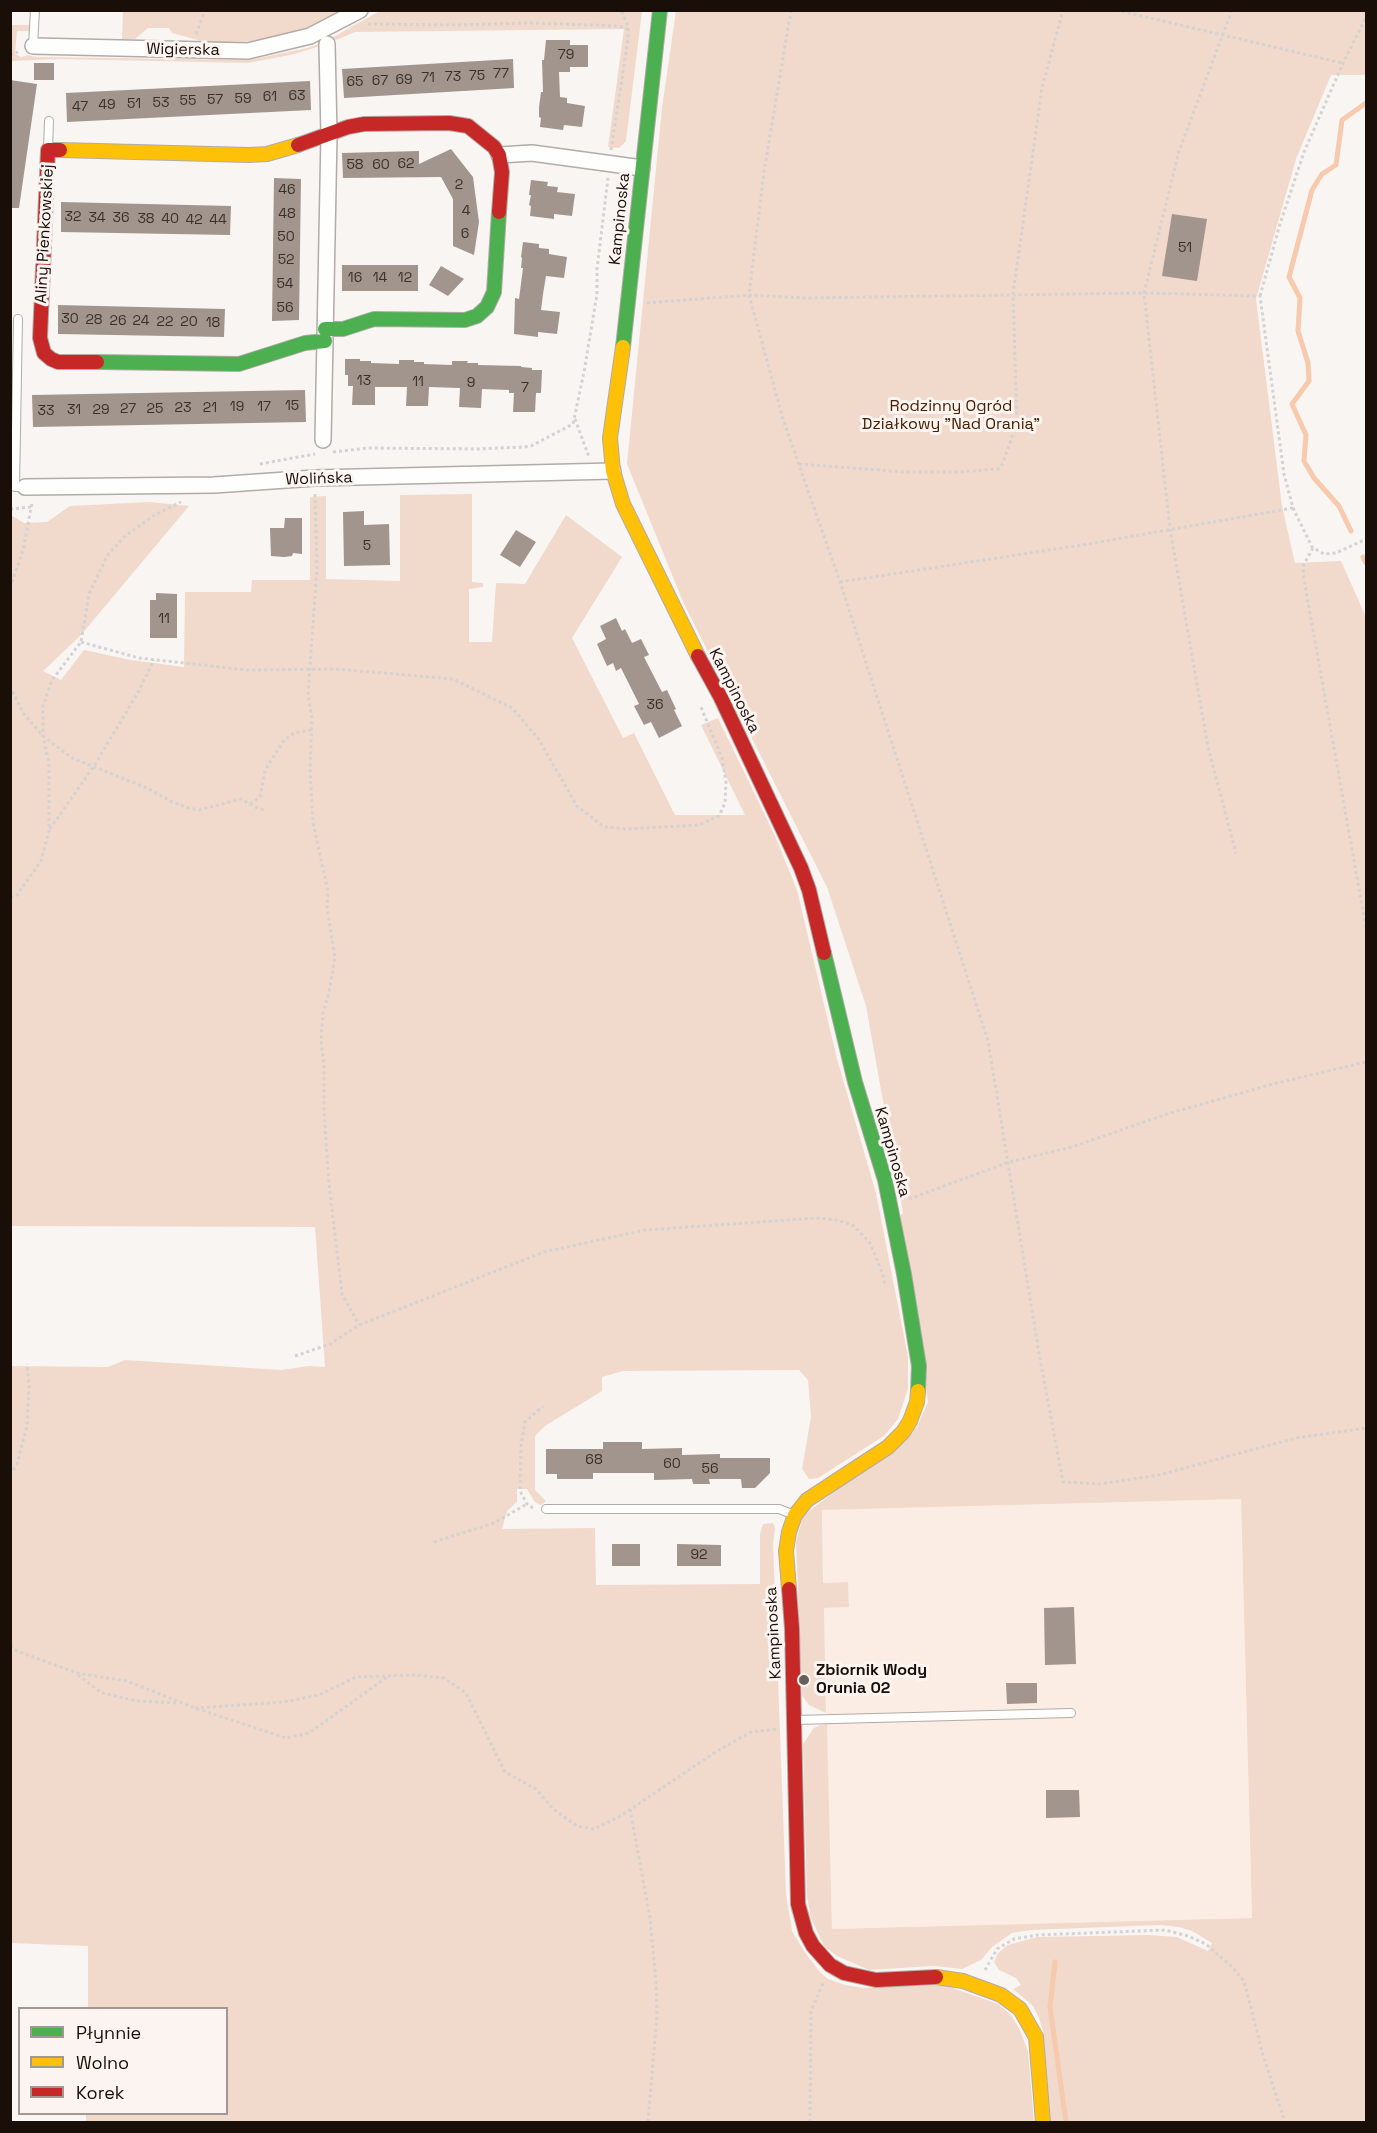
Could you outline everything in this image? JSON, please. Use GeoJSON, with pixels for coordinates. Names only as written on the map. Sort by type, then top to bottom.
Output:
{"type":"FeatureCollection","features":[{"type":"Feature","properties":{"kind":"street","name":"Kampinoska"},"geometry":{"type":"LineString","coordinates":[[660,10],[623,351],[610,438],[613,471],[623,504],[683,629],[721,698],[809,890],[855,1082],[885,1180],[917,1350],[919,1379],[917,1402],[903,1432],[888,1447],[800,1507],[789,1532],[786,1551],[792,1629],[798,1904],[809,1939],[821,1957],[844,1973],[876,1980],[935,1977],[976,1985],[1010,2000],[1020,2009],[1032,2026],[1039,2056],[1043,2122]]}},
{"type":"Feature","properties":{"kind":"street","name":"Wigierska"},"geometry":{"type":"LineString","coordinates":[[33,46],[248,51],[310,36],[361,18]]}},
{"type":"Feature","properties":{"kind":"street"},"geometry":{"type":"LineString","coordinates":[[322,449],[329,135],[327,44]]}},
{"type":"Feature","properties":{"kind":"street","name":"Aliny Pienkowskiej"},"geometry":{"type":"LineString","coordinates":[[364,124],[458,124],[477,132],[494,147],[499,155],[502,182],[494,292],[492,300],[482,312],[465,320],[374,319],[239,364],[58,362],[44,353],[40,338],[48,150],[249,155],[267,154],[329,135],[348,127],[364,124]]}},
{"type":"Feature","properties":{"kind":"street"},"geometry":{"type":"LineString","coordinates":[[499,155],[531,153],[610,158],[642,168]]}},
{"type":"Feature","properties":{"kind":"street","name":"Wolińska"},"geometry":{"type":"LineString","coordinates":[[30,487],[214,485],[315,478],[613,471]]}},
{"type":"Feature","properties":{"kind":"lane","name":"Wigierska"},"geometry":{"type":"LineString","coordinates":[[33,46],[35,10]]}},
{"type":"Feature","properties":{"kind":"lane"},"geometry":{"type":"LineString","coordinates":[[48,150],[49,121]]}},
{"type":"Feature","properties":{"kind":"lane","name":"Aliny Pienkowskiej"},"geometry":{"type":"LineString","coordinates":[[18,319],[15,487],[30,487]]}},
{"type":"Feature","properties":{"kind":"lane"},"geometry":{"type":"LineString","coordinates":[[546,1509],[779,1509],[795,1515]]}},
{"type":"Feature","properties":{"kind":"lane"},"geometry":{"type":"LineString","coordinates":[[794,1724],[1071,1713]]}},
{"type":"Feature","properties":{"kind":"path"},"geometry":{"type":"LineString","coordinates":[[255,466],[322,449],[524,447],[531,446],[573,423],[597,294],[597,269],[610,158],[628,39],[628,29],[621,10]]}},
{"type":"Feature","properties":{"kind":"path"},"geometry":{"type":"LineString","coordinates":[[791,10],[764,172],[749,295],[783,418],[840,582],[988,1041],[1040,1359],[1063,1482],[1099,1484],[1159,1475],[1296,1438],[1366,1428]]}},
{"type":"Feature","properties":{"kind":"path"},"geometry":{"type":"LineString","coordinates":[[799,464],[905,472],[958,472],[998,469],[1002,465],[1017,423],[1012,294],[1042,88],[1063,10]]}},
{"type":"Feature","properties":{"kind":"path"},"geometry":{"type":"LineString","coordinates":[[1116,10],[1343,63]]}},
{"type":"Feature","properties":{"kind":"path"},"geometry":{"type":"LineString","coordinates":[[1232,10],[1179,151],[1144,293],[1170,529],[1208,747],[1236,853]]}},
{"type":"Feature","properties":{"kind":"path"},"geometry":{"type":"LineString","coordinates":[[1366,17],[1304,152],[1280,224],[1260,296],[1284,474],[1293,508],[1313,548],[1324,554],[1336,552],[1366,539]]}},
{"type":"Feature","properties":{"kind":"path"},"geometry":{"type":"LineString","coordinates":[[361,18],[619,26],[628,29]]}},
{"type":"Feature","properties":{"kind":"path"},"geometry":{"type":"LineString","coordinates":[[666,301],[749,295],[805,298],[1144,293],[1260,296]]}},
{"type":"Feature","properties":{"kind":"path"},"geometry":{"type":"LineString","coordinates":[[575,419],[594,471]]}},
{"type":"Feature","properties":{"kind":"path"},"geometry":{"type":"LineString","coordinates":[[315,478],[317,568],[308,695],[312,730],[310,769],[313,823],[328,891],[327,909],[336,957],[323,1013],[321,1040],[329,1184],[342,1294],[359,1325]]}},
{"type":"Feature","properties":{"kind":"path"},"geometry":{"type":"LineString","coordinates":[[10,588],[23,550],[32,507],[30,487]]}},
{"type":"Feature","properties":{"kind":"path"},"geometry":{"type":"LineString","coordinates":[[50,831],[49,764],[43,736],[43,706],[52,680],[81,642],[89,594],[107,556],[125,536],[153,516],[184,500]]}},
{"type":"Feature","properties":{"kind":"path"},"geometry":{"type":"LineString","coordinates":[[10,509],[32,507]]}},
{"type":"Feature","properties":{"kind":"path"},"geometry":{"type":"LineString","coordinates":[[840,582],[1082,545],[1293,508]]}},
{"type":"Feature","properties":{"kind":"path"},"geometry":{"type":"LineString","coordinates":[[1313,548],[1304,564],[1303,574],[1366,928]]}},
{"type":"Feature","properties":{"kind":"path"},"geometry":{"type":"LineString","coordinates":[[81,642],[139,658],[247,670],[337,669],[453,678],[512,708],[538,738],[577,806],[604,827],[627,829],[699,825],[719,816],[725,803],[726,782],[722,758],[701,707]]}},
{"type":"Feature","properties":{"kind":"path"},"geometry":{"type":"LineString","coordinates":[[10,897],[17,895],[40,861],[50,831],[94,766],[136,696],[154,660]]}},
{"type":"Feature","properties":{"kind":"path"},"geometry":{"type":"LineString","coordinates":[[10,686],[23,713],[43,736],[72,758],[147,788],[170,801],[199,810],[241,799],[259,809],[267,810]]}},
{"type":"Feature","properties":{"kind":"path"},"geometry":{"type":"LineString","coordinates":[[250,804],[260,796],[265,770],[284,740],[294,733],[312,730]]}},
{"type":"Feature","properties":{"kind":"path"},"geometry":{"type":"LineString","coordinates":[[924,1194],[1009,1162],[1072,1148],[1177,1111],[1273,1084],[1366,1062]]}},
{"type":"Feature","properties":{"kind":"path"},"geometry":{"type":"LineString","coordinates":[[295,1356],[330,1344],[359,1325],[544,1252],[645,1230],[816,1218],[838,1220],[854,1226],[870,1243],[883,1275],[886,1292]]}},
{"type":"Feature","properties":{"kind":"path"},"geometry":{"type":"LineString","coordinates":[[10,1475],[17,1464],[27,1426],[29,1387],[27,1364]]}},
{"type":"Feature","properties":{"kind":"path"},"geometry":{"type":"LineString","coordinates":[[543,1406],[525,1422],[521,1446],[520,1491],[527,1504],[534,1509],[546,1509]]}},
{"type":"Feature","properties":{"kind":"path"},"geometry":{"type":"LineString","coordinates":[[434,1542],[494,1523],[527,1504]]}},
{"type":"Feature","properties":{"kind":"path"},"geometry":{"type":"LineString","coordinates":[[10,1646],[77,1673],[127,1681],[195,1708],[285,1738],[309,1733],[391,1675]]}},
{"type":"Feature","properties":{"kind":"path"},"geometry":{"type":"LineString","coordinates":[[77,1673],[102,1693],[136,1701],[182,1703]]}},
{"type":"Feature","properties":{"kind":"path"},"geometry":{"type":"LineString","coordinates":[[195,1708],[284,1702],[319,1695],[356,1677],[391,1675],[444,1678],[466,1693],[505,1772],[536,1789],[552,1808],[577,1826],[594,1829],[619,1817],[717,1751],[751,1732],[794,1724]]}},
{"type":"Feature","properties":{"kind":"path"},"geometry":{"type":"LineString","coordinates":[[630,1808],[650,1918],[656,1982],[657,2015],[648,2122]]}},
{"type":"Feature","properties":{"kind":"path"},"geometry":{"type":"LineString","coordinates":[[976,1985],[997,1949],[1014,1939],[1037,1935],[1165,1930],[1188,1936],[1206,1944],[1244,1981],[1263,2055],[1285,2122]]}},
{"type":"Feature","properties":{"kind":"path"},"geometry":{"type":"LineString","coordinates":[[810,2122],[812,2011],[830,1965]]}},
{"type":"Feature","properties":{"kind":"shaded area"},"geometry":{"type":"Polygon","coordinates":[[[1241,1499],[1252,1918],[832,1929],[824,1608],[849,1607],[848,1582],[823,1583],[822,1510],[1241,1499]]]}},
{"type":"Feature","properties":{"kind":"green space"},"geometry":{"type":"Polygon","coordinates":[[[123,11],[346,11],[311,29],[253,41],[223,43],[205,42],[172,33],[169,28],[148,28],[135,39],[122,39],[123,11]]]}},
{"type":"Feature","properties":{"kind":"green space"},"geometry":{"type":"Polygon","coordinates":[[[380,11],[642,11],[626,141],[619,148],[608,147],[624,29],[355,32],[329,43],[328,40],[380,11]]]}},
{"type":"Feature","properties":{"kind":"green space","name":"Rodzinny Ogród Działkowy \"Nad Oranią\""},"geometry":{"type":"Polygon","coordinates":[[[676,11],[1366,11],[1366,75],[1331,75],[1296,159],[1256,299],[1282,506],[1295,563],[1341,561],[1366,617],[1366,2122],[1051,2122],[1043,2031],[1039,2018],[1033,2006],[1013,1989],[1021,1985],[1016,1978],[999,1970],[994,1962],[998,1953],[1008,1945],[1037,1937],[1149,1935],[1177,1937],[1208,1951],[1212,1943],[1192,1931],[1160,1925],[1031,1930],[1012,1933],[992,1947],[981,1960],[962,1969],[933,1966],[869,1970],[837,1956],[824,1946],[811,1918],[807,1896],[803,1744],[814,1728],[827,1724],[832,1929],[1252,1918],[1241,1499],[822,1510],[823,1583],[848,1582],[849,1607],[824,1608],[826,1713],[809,1705],[802,1695],[796,1542],[803,1516],[917,1427],[928,1402],[900,1216],[903,1213],[866,1006],[827,887],[684,604],[627,464],[662,108],[676,11]]]}},
{"type":"Feature","properties":{"kind":"green space"},"geometry":{"type":"Polygon","coordinates":[[[10,25],[31,25],[30,31],[17,31],[15,54],[21,57],[26,55],[250,60],[322,43],[326,44],[295,54],[248,63],[59,59],[11,61],[10,25]]]}},
{"type":"Feature","properties":{"kind":"green space"},"geometry":{"type":"Polygon","coordinates":[[[472,494],[472,582],[483,583],[483,587],[469,589],[469,642],[492,642],[496,583],[525,584],[566,515],[622,557],[572,638],[623,738],[634,733],[675,815],[745,815],[701,725],[718,718],[776,838],[797,890],[837,1059],[876,1193],[908,1357],[908,1388],[898,1419],[884,1436],[818,1478],[809,1479],[802,1469],[811,1417],[808,1380],[799,1370],[623,1371],[602,1377],[602,1391],[545,1426],[535,1436],[535,1490],[546,1501],[541,1505],[535,1502],[527,1489],[517,1489],[517,1502],[507,1511],[502,1529],[595,1528],[596,1585],[760,1584],[760,1534],[763,1524],[773,1523],[775,1528],[773,1544],[786,1894],[792,1931],[819,1971],[828,1979],[863,1988],[944,1985],[998,2004],[1010,2014],[1019,2028],[1028,2051],[1034,2122],[86,2122],[86,2115],[228,2115],[228,2007],[88,2007],[88,1946],[11,1943],[11,1366],[108,1367],[125,1360],[281,1370],[309,1366],[325,1367],[315,1227],[11,1226],[11,515],[24,523],[47,522],[70,506],[149,502],[189,506],[81,635],[43,671],[61,680],[84,650],[131,660],[184,667],[185,592],[251,592],[252,580],[310,580],[310,497],[326,496],[326,579],[400,581],[400,495],[472,494]]]}},
{"type":"Feature","properties":{"kind":"building"},"geometry":{"type":"Polygon","coordinates":[[[546,40],[570,40],[570,45],[588,45],[588,67],[570,67],[570,72],[559,72],[560,97],[567,98],[567,103],[585,106],[582,127],[564,125],[563,130],[540,127],[539,107],[541,92],[543,92],[542,60],[544,60],[546,40]]]}},
{"type":"Feature","properties":{"kind":"building"},"geometry":{"type":"Polygon","coordinates":[[[513,59],[514,88],[344,98],[342,69],[513,59]]]}},
{"type":"Feature","properties":{"kind":"building"},"geometry":{"type":"Polygon","coordinates":[[[34,63],[54,63],[54,80],[34,80],[34,63]]]}},
{"type":"Feature","properties":{"kind":"building"},"geometry":{"type":"Polygon","coordinates":[[[10,80],[37,84],[19,208],[10,208],[10,80]]]}},
{"type":"Feature","properties":{"kind":"building"},"geometry":{"type":"Polygon","coordinates":[[[310,81],[311,110],[67,122],[66,93],[310,81]]]}},
{"type":"Feature","properties":{"kind":"building"},"geometry":{"type":"Polygon","coordinates":[[[451,149],[473,177],[479,222],[474,255],[453,246],[453,199],[441,177],[343,178],[342,153],[419,151],[419,164],[451,149]]]}},
{"type":"Feature","properties":{"kind":"building"},"geometry":{"type":"Polygon","coordinates":[[[274,178],[301,179],[299,320],[272,321],[274,178]]]}},
{"type":"Feature","properties":{"kind":"building"},"geometry":{"type":"Polygon","coordinates":[[[531,180],[548,182],[547,186],[558,187],[557,192],[575,194],[572,216],[554,214],[554,219],[530,216],[531,180]]]}},
{"type":"Feature","properties":{"kind":"building"},"geometry":{"type":"Polygon","coordinates":[[[61,202],[231,206],[230,235],[61,232],[61,202]]]}},
{"type":"Feature","properties":{"kind":"building"},"geometry":{"type":"Polygon","coordinates":[[[1172,214],[1207,219],[1197,281],[1162,276],[1172,214]]]}},
{"type":"Feature","properties":{"kind":"building"},"geometry":{"type":"Polygon","coordinates":[[[523,242],[539,244],[539,248],[549,249],[549,254],[567,257],[564,278],[546,276],[543,294],[541,310],[560,312],[557,334],[538,332],[538,337],[514,334],[515,298],[519,299],[523,268],[521,268],[521,257],[523,242]]]}},
{"type":"Feature","properties":{"kind":"building"},"geometry":{"type":"Polygon","coordinates":[[[342,265],[418,265],[418,291],[342,291],[342,265]]]}},
{"type":"Feature","properties":{"kind":"building"},"geometry":{"type":"Polygon","coordinates":[[[441,266],[464,279],[448,296],[429,285],[441,266]]]}},
{"type":"Feature","properties":{"kind":"building"},"geometry":{"type":"Polygon","coordinates":[[[58,305],[225,309],[224,337],[58,334],[58,305]]]}},
{"type":"Feature","properties":{"kind":"building"},"geometry":{"type":"Polygon","coordinates":[[[345,359],[360,359],[360,361],[371,361],[371,363],[399,364],[399,360],[414,360],[414,362],[424,362],[424,364],[452,365],[452,361],[468,361],[467,363],[478,363],[478,365],[521,366],[532,368],[532,370],[542,370],[541,393],[536,393],[535,412],[513,412],[514,393],[509,393],[509,390],[482,389],[481,408],[459,407],[460,388],[429,387],[428,406],[406,406],[407,387],[375,387],[375,405],[352,405],[353,386],[348,386],[345,359]]]}},
{"type":"Feature","properties":{"kind":"building"},"geometry":{"type":"Polygon","coordinates":[[[305,390],[306,422],[33,427],[32,395],[305,390]]]}},
{"type":"Feature","properties":{"kind":"building"},"geometry":{"type":"Polygon","coordinates":[[[364,511],[364,525],[389,524],[390,565],[344,566],[343,512],[364,511]]]}},
{"type":"Feature","properties":{"kind":"building"},"geometry":{"type":"Polygon","coordinates":[[[285,518],[302,518],[302,554],[293,553],[292,556],[284,557],[271,556],[270,528],[284,528],[285,518]]]}},
{"type":"Feature","properties":{"kind":"building"},"geometry":{"type":"Polygon","coordinates":[[[516,530],[536,542],[520,567],[500,555],[516,530]]]}},
{"type":"Feature","properties":{"kind":"building"},"geometry":{"type":"Polygon","coordinates":[[[156,593],[177,594],[177,638],[150,638],[150,600],[156,600],[156,593]]]}},
{"type":"Feature","properties":{"kind":"building"},"geometry":{"type":"Polygon","coordinates":[[[616,618],[622,631],[625,629],[632,643],[641,639],[649,655],[644,657],[662,692],[667,690],[676,709],[674,710],[682,726],[659,738],[651,722],[644,725],[634,706],[639,704],[621,668],[616,671],[613,663],[607,666],[597,644],[606,639],[600,626],[616,618]]]}},
{"type":"Feature","properties":{"kind":"building"},"geometry":{"type":"Polygon","coordinates":[[[603,1442],[642,1442],[642,1449],[682,1448],[682,1455],[720,1454],[720,1458],[770,1458],[770,1473],[755,1488],[742,1488],[741,1479],[709,1479],[710,1484],[693,1484],[692,1479],[654,1480],[654,1473],[593,1473],[593,1479],[557,1479],[557,1474],[546,1474],[546,1449],[603,1449],[603,1442]]]}},
{"type":"Feature","properties":{"kind":"building"},"geometry":{"type":"Polygon","coordinates":[[[612,1544],[640,1544],[640,1566],[612,1566],[612,1544]]]}},
{"type":"Feature","properties":{"kind":"building"},"geometry":{"type":"Polygon","coordinates":[[[677,1544],[721,1545],[721,1566],[677,1566],[677,1544]]]}},
{"type":"Feature","properties":{"kind":"building"},"geometry":{"type":"Polygon","coordinates":[[[1074,1607],[1076,1664],[1045,1665],[1044,1608],[1074,1607]]]}},
{"type":"Feature","properties":{"kind":"building"},"geometry":{"type":"Polygon","coordinates":[[[1006,1683],[1037,1683],[1037,1703],[1007,1704],[1006,1683]]]}},
{"type":"Feature","properties":{"kind":"building"},"geometry":{"type":"Polygon","coordinates":[[[1046,1790],[1079,1790],[1080,1817],[1046,1818],[1046,1790]]]}},
{"type":"Feature","properties":{"kind":"waterway"},"geometry":{"type":"LineString","coordinates":[[1351,531],[1339,506],[1314,478],[1304,461],[1306,435],[1292,404],[1309,381],[1308,363],[1298,331],[1300,298],[1289,277],[1312,190],[1322,174],[1336,165],[1342,120],[1366,103]]}},
{"type":"Feature","properties":{"kind":"waterway"},"geometry":{"type":"LineString","coordinates":[[1363,557],[1366,563]]}},
{"type":"Feature","properties":{"kind":"waterway"},"geometry":{"type":"LineString","coordinates":[[1055,1962],[1050,2007],[1066,2122]]}},
{"type":"Feature","properties":{"kind":"traffic: fast"},"geometry":{"type":"LineString","coordinates":[[623,347],[660,10]]}},
{"type":"Feature","properties":{"kind":"traffic: fast"},"geometry":{"type":"LineString","coordinates":[[325,329],[343,329],[374,319],[465,320],[477,316],[487,307],[494,292],[499,212]]}},
{"type":"Feature","properties":{"kind":"traffic: fast"},"geometry":{"type":"LineString","coordinates":[[97,362],[239,364],[305,343],[325,341]]}},
{"type":"Feature","properties":{"kind":"traffic: fast"},"geometry":{"type":"LineString","coordinates":[[824,953],[855,1082],[885,1180],[919,1366],[918,1391]]}},
{"type":"Feature","properties":{"kind":"traffic: slow"},"geometry":{"type":"LineString","coordinates":[[60,150],[249,155],[267,154],[298,145]]}},
{"type":"Feature","properties":{"kind":"traffic: slow"},"geometry":{"type":"LineString","coordinates":[[623,347],[610,438],[613,471],[623,504],[698,656]]}},
{"type":"Feature","properties":{"kind":"traffic: slow"},"geometry":{"type":"LineString","coordinates":[[789,1589],[786,1551],[795,1515],[807,1500],[888,1447],[903,1432],[917,1402],[918,1391]]}},
{"type":"Feature","properties":{"kind":"traffic: slow"},"geometry":{"type":"LineString","coordinates":[[936,1977],[963,1981],[1001,1995],[1020,2009],[1036,2037],[1043,2122]]}},
{"type":"Feature","properties":{"kind":"traffic: jam"},"geometry":{"type":"LineString","coordinates":[[298,145],[348,127],[364,124],[449,123],[468,126],[494,147],[499,155],[502,172],[499,212]]}},
{"type":"Feature","properties":{"kind":"traffic: jam"},"geometry":{"type":"LineString","coordinates":[[60,150],[48,150],[40,338],[44,353],[58,362],[97,362]]}},
{"type":"Feature","properties":{"kind":"traffic: jam"},"geometry":{"type":"LineString","coordinates":[[698,656],[721,698],[801,868],[809,890],[824,953]]}},
{"type":"Feature","properties":{"kind":"traffic: jam"},"geometry":{"type":"LineString","coordinates":[[789,1589],[792,1629],[798,1904],[806,1933],[813,1946],[830,1965],[844,1973],[876,1980],[936,1977]]}},
{"type":"Feature","properties":{"kind":"place","name":"Zbiornik Wody Orunia 02"},"geometry":{"type":"Point","coordinates":[804,1680]}}]}
